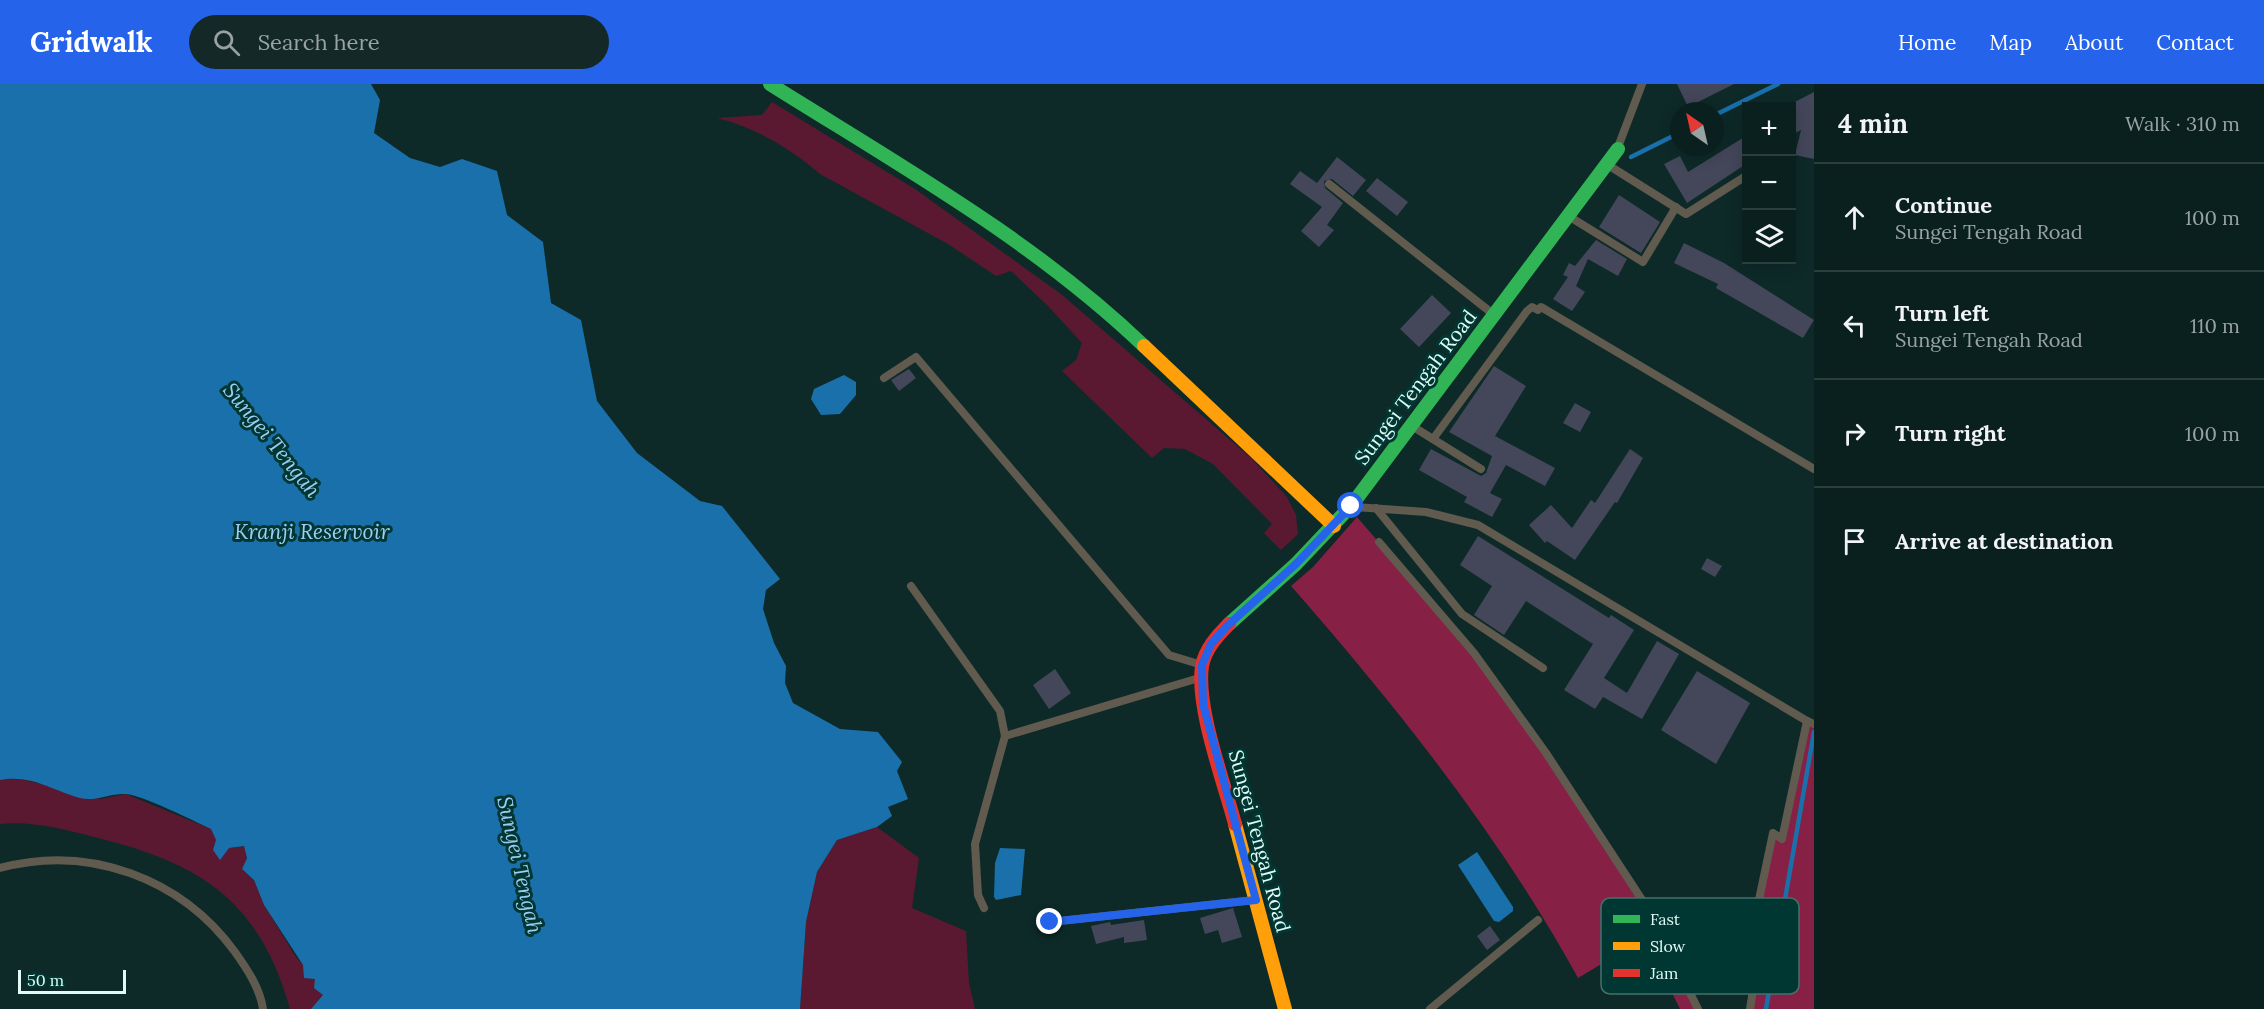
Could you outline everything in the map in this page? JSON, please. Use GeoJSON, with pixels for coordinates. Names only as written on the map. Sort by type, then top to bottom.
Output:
{"type":"FeatureCollection","features":[{"type":"Feature","properties":{"kind":"street"},"geometry":{"type":"LineString","coordinates":[[770,84],[997,226],[1101,305],[1334,526]]}},
{"type":"Feature","properties":{"kind":"street","name":"Sungei Tengah Road"},"geometry":{"type":"LineString","coordinates":[[1284,1009],[1203,704],[1201,672],[1211,644],[1227,626],[1334,526],[1351,506],[1618,149]]}},
{"type":"Feature","properties":{"kind":"lane"},"geometry":{"type":"LineString","coordinates":[[1618,149],[1642,84]]}},
{"type":"Feature","properties":{"kind":"lane"},"geometry":{"type":"LineString","coordinates":[[1606,164],[1686,214],[1742,179]]}},
{"type":"Feature","properties":{"kind":"lane"},"geometry":{"type":"LineString","coordinates":[[1329,184],[1494,315]]}},
{"type":"Feature","properties":{"kind":"lane"},"geometry":{"type":"LineString","coordinates":[[1569,216],[1643,262],[1676,207]]}},
{"type":"Feature","properties":{"kind":"lane"},"geometry":{"type":"LineString","coordinates":[[1432,438],[1527,311],[1532,307],[1538,309],[1541,307],[1814,469]]}},
{"type":"Feature","properties":{"kind":"lane"},"geometry":{"type":"LineString","coordinates":[[884,378],[915,357],[1169,655],[1201,672]]}},
{"type":"Feature","properties":{"kind":"lane"},"geometry":{"type":"LineString","coordinates":[[1411,425],[1481,470]]}},
{"type":"Feature","properties":{"kind":"lane"},"geometry":{"type":"LineString","coordinates":[[1351,506],[1437,514],[1478,525],[1810,722],[1782,839],[1773,833],[1759,898]]}},
{"type":"Feature","properties":{"kind":"lane"},"geometry":{"type":"LineString","coordinates":[[1376,508],[1462,614],[1542,668]]}},
{"type":"Feature","properties":{"kind":"lane"},"geometry":{"type":"LineString","coordinates":[[1379,542],[1474,653],[1552,762],[1641,898]]}},
{"type":"Feature","properties":{"kind":"lane"},"geometry":{"type":"LineString","coordinates":[[910,586],[1000,711],[1005,736],[975,844],[978,895],[984,908]]}},
{"type":"Feature","properties":{"kind":"lane"},"geometry":{"type":"LineString","coordinates":[[1005,736],[1201,672]]}},
{"type":"Feature","properties":{"kind":"lane"},"geometry":{"type":"LineString","coordinates":[[0,868],[30,861],[74,861],[119,871],[160,885],[204,915],[229,944],[248,971],[263,1009]]}},
{"type":"Feature","properties":{"kind":"lane"},"geometry":{"type":"LineString","coordinates":[[1050,922],[1256,900]]}},
{"type":"Feature","properties":{"kind":"lane"},"geometry":{"type":"LineString","coordinates":[[1430,1009],[1538,920]]}},
{"type":"Feature","properties":{"kind":"lane"},"geometry":{"type":"LineString","coordinates":[[1690,994],[1698,1009]]}},
{"type":"Feature","properties":{"kind":"lane"},"geometry":{"type":"LineString","coordinates":[[1750,1009],[1752,994]]}},
{"type":"Feature","properties":{"kind":"shaded area"},"geometry":{"type":"Polygon","coordinates":[[[772,102],[915,189],[1061,294],[1251,458],[1287,497],[1296,515],[1298,534],[1281,550],[1264,533],[1272,524],[1213,464],[1185,449],[1164,448],[1152,458],[1062,371],[1076,360],[1082,343],[1011,271],[996,276],[948,244],[820,174],[772,140],[745,127],[717,118],[762,115],[772,102]]]}},
{"type":"Feature","properties":{"kind":"shaded area"},"geometry":{"type":"Polygon","coordinates":[[[1357,517],[1474,653],[1641,898],[1601,898],[1601,964],[1578,978],[1548,925],[1481,823],[1370,678],[1291,586],[1313,567],[1357,517]]]}},
{"type":"Feature","properties":{"kind":"shaded area"},"geometry":{"type":"Polygon","coordinates":[[[1807,721],[1814,724],[1814,1009],[1750,1009],[1752,994],[1799,994],[1799,898],[1759,898],[1773,833],[1782,839],[1807,721]]]}},
{"type":"Feature","properties":{"kind":"shaded area"},"geometry":{"type":"Polygon","coordinates":[[[13,777],[101,799],[126,794],[211,829],[216,840],[229,848],[244,846],[247,858],[242,869],[254,880],[264,905],[296,957],[315,979],[324,995],[311,1009],[290,1009],[277,971],[261,939],[242,913],[220,891],[194,874],[165,859],[94,837],[36,825],[0,824],[0,780],[13,777]]]}},
{"type":"Feature","properties":{"kind":"shaded area"},"geometry":{"type":"Polygon","coordinates":[[[877,827],[919,858],[912,908],[966,931],[969,983],[975,1009],[800,1009],[806,922],[817,872],[837,840],[877,827]]]}},
{"type":"Feature","properties":{"kind":"shaded area"},"geometry":{"type":"Polygon","coordinates":[[[1673,994],[1690,994],[1698,1009],[1680,1009],[1673,994]]]}},
{"type":"Feature","properties":{"kind":"water","name":"Kranji Reservoir"},"geometry":{"type":"Polygon","coordinates":[[[0,84],[371,84],[380,100],[374,133],[410,158],[440,167],[462,159],[497,171],[507,215],[543,242],[551,303],[581,320],[597,401],[637,453],[700,501],[722,506],[780,579],[766,590],[763,609],[774,643],[786,666],[785,683],[793,703],[840,729],[878,732],[902,762],[897,771],[908,799],[888,807],[892,816],[877,827],[837,840],[817,872],[806,922],[800,1009],[311,1009],[323,995],[314,988],[315,979],[304,978],[303,965],[264,905],[254,880],[242,869],[247,858],[244,846],[229,848],[220,860],[213,850],[216,840],[211,829],[134,795],[120,794],[86,799],[31,781],[0,780],[0,84]]]}},
{"type":"Feature","properties":{"kind":"water"},"geometry":{"type":"Polygon","coordinates":[[[844,375],[856,382],[856,395],[840,414],[821,415],[811,399],[814,389],[844,375]]]}},
{"type":"Feature","properties":{"kind":"water"},"geometry":{"type":"Polygon","coordinates":[[[1000,848],[1025,849],[1021,895],[996,900],[994,897],[995,863],[1000,848]]]}},
{"type":"Feature","properties":{"kind":"water"},"geometry":{"type":"Polygon","coordinates":[[[1477,852],[1513,907],[1513,911],[1499,922],[1494,921],[1458,865],[1477,852]]]}},
{"type":"Feature","properties":{"kind":"building"},"geometry":{"type":"Polygon","coordinates":[[[1677,84],[1734,84],[1698,102],[1686,102],[1677,84]]]}},
{"type":"Feature","properties":{"kind":"building"},"geometry":{"type":"Polygon","coordinates":[[[1814,92],[1814,159],[1796,155],[1801,130],[1796,132],[1795,102],[1814,92]]]}},
{"type":"Feature","properties":{"kind":"building"},"geometry":{"type":"Polygon","coordinates":[[[1742,138],[1742,167],[1687,203],[1664,164],[1680,156],[1688,172],[1714,156],[1724,156],[1724,150],[1742,138]]]}},
{"type":"Feature","properties":{"kind":"building"},"geometry":{"type":"Polygon","coordinates":[[[1337,157],[1366,180],[1353,196],[1332,179],[1324,181],[1325,188],[1343,203],[1327,225],[1334,230],[1319,247],[1301,231],[1322,207],[1290,184],[1300,171],[1317,183],[1337,157]]]}},
{"type":"Feature","properties":{"kind":"building"},"geometry":{"type":"Polygon","coordinates":[[[1377,178],[1408,202],[1397,216],[1366,191],[1377,178]]]}},
{"type":"Feature","properties":{"kind":"building"},"geometry":{"type":"Polygon","coordinates":[[[1619,195],[1660,222],[1641,253],[1599,227],[1619,195]]]}},
{"type":"Feature","properties":{"kind":"building"},"geometry":{"type":"Polygon","coordinates":[[[1596,240],[1627,259],[1618,276],[1588,259],[1576,286],[1585,292],[1572,311],[1553,299],[1568,277],[1563,275],[1569,263],[1575,266],[1596,240]]]}},
{"type":"Feature","properties":{"kind":"building"},"geometry":{"type":"Polygon","coordinates":[[[1684,243],[1724,263],[1814,320],[1803,338],[1716,288],[1718,284],[1674,263],[1684,243]]]}},
{"type":"Feature","properties":{"kind":"building"},"geometry":{"type":"Polygon","coordinates":[[[1432,295],[1451,313],[1419,347],[1400,329],[1432,295]]]}},
{"type":"Feature","properties":{"kind":"building"},"geometry":{"type":"Polygon","coordinates":[[[1494,366],[1526,386],[1495,436],[1555,468],[1545,486],[1506,465],[1490,493],[1502,499],[1492,517],[1464,502],[1467,497],[1419,470],[1431,449],[1481,476],[1486,473],[1492,456],[1449,432],[1494,366]]]}},
{"type":"Feature","properties":{"kind":"building"},"geometry":{"type":"Polygon","coordinates":[[[909,369],[916,378],[899,391],[891,380],[909,369]]]}},
{"type":"Feature","properties":{"kind":"building"},"geometry":{"type":"Polygon","coordinates":[[[1575,403],[1591,412],[1580,432],[1563,423],[1575,403]]]}},
{"type":"Feature","properties":{"kind":"building"},"geometry":{"type":"Polygon","coordinates":[[[1630,449],[1643,458],[1617,503],[1615,502],[1575,560],[1547,541],[1545,543],[1529,525],[1551,505],[1572,528],[1591,500],[1595,503],[1630,449]]]}},
{"type":"Feature","properties":{"kind":"building"},"geometry":{"type":"Polygon","coordinates":[[[1478,536],[1609,618],[1611,615],[1634,630],[1604,678],[1627,693],[1657,641],[1679,654],[1642,719],[1603,697],[1595,709],[1564,690],[1593,644],[1526,601],[1504,635],[1474,615],[1492,586],[1460,565],[1478,536]]]}},
{"type":"Feature","properties":{"kind":"building"},"geometry":{"type":"Polygon","coordinates":[[[1707,558],[1722,566],[1715,577],[1701,569],[1707,558]]]}},
{"type":"Feature","properties":{"kind":"building"},"geometry":{"type":"Polygon","coordinates":[[[1055,669],[1071,693],[1049,709],[1033,685],[1055,669]]]}},
{"type":"Feature","properties":{"kind":"building"},"geometry":{"type":"Polygon","coordinates":[[[1697,671],[1750,703],[1716,764],[1661,730],[1697,671]]]}},
{"type":"Feature","properties":{"kind":"building"},"geometry":{"type":"Polygon","coordinates":[[[1233,908],[1242,937],[1222,943],[1218,930],[1205,934],[1200,918],[1233,908]]]}},
{"type":"Feature","properties":{"kind":"building"},"geometry":{"type":"Polygon","coordinates":[[[1144,920],[1147,940],[1124,943],[1124,937],[1096,944],[1091,926],[1110,922],[1111,925],[1144,920]]]}},
{"type":"Feature","properties":{"kind":"building"},"geometry":{"type":"Polygon","coordinates":[[[1490,926],[1500,940],[1487,950],[1477,936],[1490,926]]]}},
{"type":"Feature","properties":{"kind":"waterway"},"geometry":{"type":"LineString","coordinates":[[1724,111],[1778,84]]}},
{"type":"Feature","properties":{"kind":"waterway"},"geometry":{"type":"LineString","coordinates":[[1631,157],[1670,138]]}},
{"type":"Feature","properties":{"kind":"waterway"},"geometry":{"type":"LineString","coordinates":[[1785,898],[1814,732]]}},
{"type":"Feature","properties":{"kind":"waterway"},"geometry":{"type":"LineString","coordinates":[[1766,1009],[1769,994]]}},
{"type":"Feature","properties":{"kind":"traffic: fast"},"geometry":{"type":"LineString","coordinates":[[770,84],[916,175],[1011,238],[1057,272],[1144,346]]}},
{"type":"Feature","properties":{"kind":"traffic: fast"},"geometry":{"type":"LineString","coordinates":[[1229,624],[1296,564],[1351,506],[1618,149]]}},
{"type":"Feature","properties":{"kind":"traffic: slow"},"geometry":{"type":"LineString","coordinates":[[1144,346],[1334,526]]}},
{"type":"Feature","properties":{"kind":"traffic: slow"},"geometry":{"type":"LineString","coordinates":[[1235,824],[1285,1009]]}},
{"type":"Feature","properties":{"kind":"traffic: jam"},"geometry":{"type":"LineString","coordinates":[[1229,624],[1206,654],[1202,666],[1201,683],[1207,723],[1235,824]]}},
{"type":"Feature","properties":{"kind":"route"},"geometry":{"type":"LineString","coordinates":[[1050,922],[1256,900],[1203,704],[1200,678],[1202,665],[1211,644],[1227,626],[1296,564],[1351,506]]}},
{"type":"Feature","properties":{"kind":"water label","name":"Sungei Tengah"},"geometry":{"type":"Point","coordinates":[272,440]}},
{"type":"Feature","properties":{"kind":"water label","name":"Sungei Tengah"},"geometry":{"type":"Point","coordinates":[520,865]}}]}
